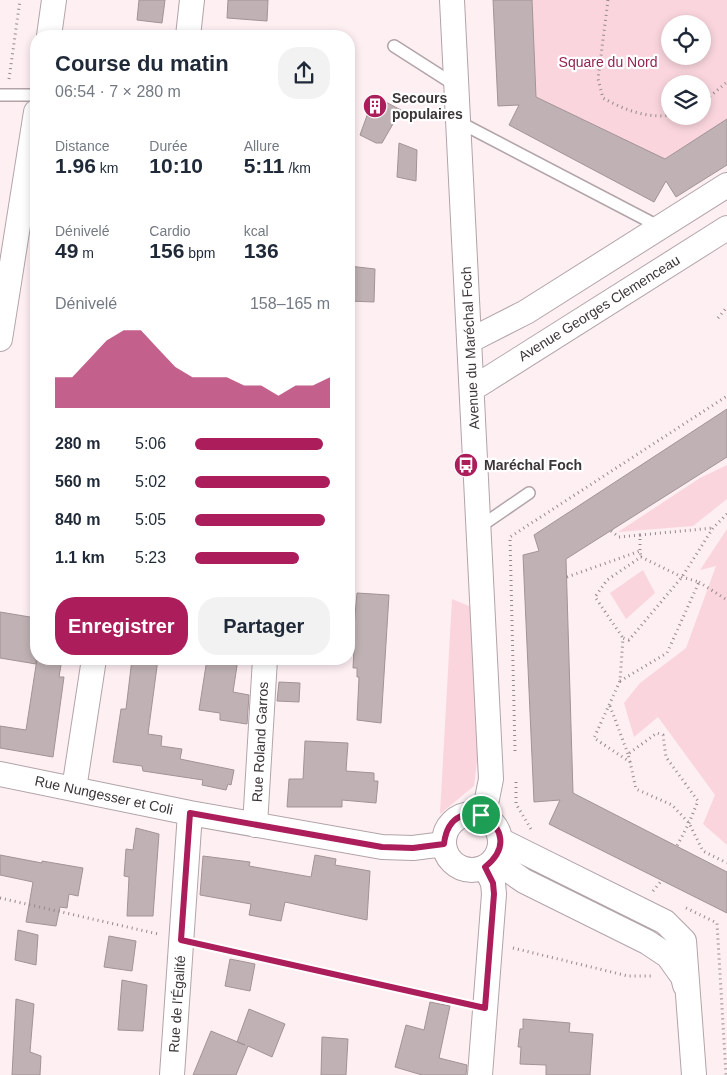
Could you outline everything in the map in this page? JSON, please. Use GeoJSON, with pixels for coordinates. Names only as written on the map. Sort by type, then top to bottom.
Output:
{"type":"FeatureCollection","features":[{"type":"Feature","properties":{"kind":"street"},"geometry":{"type":"LineString","coordinates":[[49,30],[54,0]]}},
{"type":"Feature","properties":{"kind":"street"},"geometry":{"type":"LineString","coordinates":[[189,30],[192,0]]}},
{"type":"Feature","properties":{"kind":"street","name":"Avenue du Maréchal Foch"},"geometry":{"type":"LineString","coordinates":[[452,0],[491,779],[481,815]]}},
{"type":"Feature","properties":{"kind":"street"},"geometry":{"type":"LineString","coordinates":[[0,339],[30,150]]}},
{"type":"Feature","properties":{"kind":"street"},"geometry":{"type":"LineString","coordinates":[[469,341],[526,312],[727,185]]}},
{"type":"Feature","properties":{"kind":"street","name":"Avenue Georges Clemenceau"},"geometry":{"type":"LineString","coordinates":[[472,388],[727,228]]}},
{"type":"Feature","properties":{"kind":"street"},"geometry":{"type":"LineString","coordinates":[[74,789],[93,665]]}},
{"type":"Feature","properties":{"kind":"street","name":"Rue Roland Garros"},"geometry":{"type":"LineString","coordinates":[[255,825],[265,665]]}},
{"type":"Feature","properties":{"kind":"street","name":"Rue Nungesser et Coli"},"geometry":{"type":"LineString","coordinates":[[0,774],[190,813],[382,847],[413,848],[444,844]]}},
{"type":"Feature","properties":{"kind":"street","name":"Rue de l'Égalité"},"geometry":{"type":"LineString","coordinates":[[172,1075],[190,813]]}},
{"type":"Feature","properties":{"kind":"street"},"geometry":{"type":"LineString","coordinates":[[480,1075],[494,894],[493,856],[498,829],[490,820],[481,815],[470,814],[459,817],[448,828],[444,844],[447,855],[459,866],[474,870],[493,856]]}},
{"type":"Feature","properties":{"kind":"street"},"geometry":{"type":"LineString","coordinates":[[493,856],[524,881],[647,942],[668,956],[683,977],[690,1005]]}},
{"type":"Feature","properties":{"kind":"street"},"geometry":{"type":"LineString","coordinates":[[493,856],[666,922],[684,941],[694,1075]]}},
{"type":"Feature","properties":{"kind":"lane"},"geometry":{"type":"LineString","coordinates":[[394,46],[457,86]]}},
{"type":"Feature","properties":{"kind":"lane"},"geometry":{"type":"LineString","coordinates":[[3,95],[30,96]]}},
{"type":"Feature","properties":{"kind":"lane"},"geometry":{"type":"LineString","coordinates":[[458,122],[660,227]]}},
{"type":"Feature","properties":{"kind":"lane"},"geometry":{"type":"LineString","coordinates":[[478,528],[529,493]]}},
{"type":"Feature","properties":{"kind":"path"},"geometry":{"type":"LineString","coordinates":[[3,95],[20,0]]}},
{"type":"Feature","properties":{"kind":"path"},"geometry":{"type":"LineString","coordinates":[[608,0],[598,79],[603,98],[622,109],[661,117]]}},
{"type":"Feature","properties":{"kind":"path"},"geometry":{"type":"LineString","coordinates":[[711,95],[727,82]]}},
{"type":"Feature","properties":{"kind":"path"},"geometry":{"type":"LineString","coordinates":[[718,318],[727,307]]}},
{"type":"Feature","properties":{"kind":"path"},"geometry":{"type":"LineString","coordinates":[[515,754],[510,537],[727,396]]}},
{"type":"Feature","properties":{"kind":"path"},"geometry":{"type":"LineString","coordinates":[[641,558],[607,580],[595,597],[623,638],[629,640],[682,578],[714,528],[727,514]]}},
{"type":"Feature","properties":{"kind":"path"},"geometry":{"type":"LineString","coordinates":[[611,531],[620,537],[714,528]]}},
{"type":"Feature","properties":{"kind":"path"},"geometry":{"type":"LineString","coordinates":[[640,535],[641,558]]}},
{"type":"Feature","properties":{"kind":"path"},"geometry":{"type":"LineString","coordinates":[[567,577],[640,551]]}},
{"type":"Feature","properties":{"kind":"path"},"geometry":{"type":"LineString","coordinates":[[641,558],[682,578],[699,582],[727,600]]}},
{"type":"Feature","properties":{"kind":"path"},"geometry":{"type":"LineString","coordinates":[[620,681],[667,653],[699,582]]}},
{"type":"Feature","properties":{"kind":"path"},"geometry":{"type":"LineString","coordinates":[[623,638],[620,681],[594,738],[630,762]]}},
{"type":"Feature","properties":{"kind":"path"},"geometry":{"type":"LineString","coordinates":[[610,706],[630,762]]}},
{"type":"Feature","properties":{"kind":"path"},"geometry":{"type":"LineString","coordinates":[[677,846],[690,823],[698,801],[666,757],[663,735],[657,733],[628,754],[636,789],[672,805],[690,823],[703,851],[727,863]]}},
{"type":"Feature","properties":{"kind":"path"},"geometry":{"type":"LineString","coordinates":[[516,774],[516,804],[534,834]]}},
{"type":"Feature","properties":{"kind":"path"},"geometry":{"type":"LineString","coordinates":[[652,892],[662,880]]}},
{"type":"Feature","properties":{"kind":"path"},"geometry":{"type":"LineString","coordinates":[[644,887],[660,896]]}},
{"type":"Feature","properties":{"kind":"path"},"geometry":{"type":"LineString","coordinates":[[0,898],[485,1008]]}},
{"type":"Feature","properties":{"kind":"path"},"geometry":{"type":"LineString","coordinates":[[685,908],[717,923],[726,1075]]}},
{"type":"Feature","properties":{"kind":"path"},"geometry":{"type":"LineString","coordinates":[[490,943],[628,976],[683,977]]}},
{"type":"Feature","properties":{"kind":"green space","name":"Square du Nord"},"geometry":{"type":"Polygon","coordinates":[[[532,0],[727,0],[727,119],[665,159],[536,97],[532,0]]]}},
{"type":"Feature","properties":{"kind":"green space"},"geometry":{"type":"Polygon","coordinates":[[[727,465],[727,499],[693,526],[618,532],[700,478],[727,465]]]}},
{"type":"Feature","properties":{"kind":"green space"},"geometry":{"type":"Polygon","coordinates":[[[727,529],[727,845],[703,824],[715,795],[658,717],[634,737],[624,703],[640,683],[686,648],[716,566],[700,570],[727,529]]]}},
{"type":"Feature","properties":{"kind":"green space"},"geometry":{"type":"Polygon","coordinates":[[[643,570],[655,593],[626,619],[610,593],[643,570]]]}},
{"type":"Feature","properties":{"kind":"green space"},"geometry":{"type":"Polygon","coordinates":[[[452,599],[476,609],[482,720],[474,786],[440,814],[452,599]]]}},
{"type":"Feature","properties":{"kind":"building"},"geometry":{"type":"Polygon","coordinates":[[[139,0],[165,0],[162,23],[137,20],[139,0]]]}},
{"type":"Feature","properties":{"kind":"building"},"geometry":{"type":"Polygon","coordinates":[[[228,0],[268,0],[267,21],[227,18],[228,0]]]}},
{"type":"Feature","properties":{"kind":"building"},"geometry":{"type":"Polygon","coordinates":[[[493,0],[532,0],[536,97],[665,159],[727,119],[727,165],[676,197],[666,181],[654,202],[509,125],[519,105],[498,106],[493,0]]]}},
{"type":"Feature","properties":{"kind":"building"},"geometry":{"type":"Polygon","coordinates":[[[374,96],[401,110],[382,143],[376,143],[360,135],[374,96]]]}},
{"type":"Feature","properties":{"kind":"building"},"geometry":{"type":"Polygon","coordinates":[[[399,143],[417,150],[416,181],[397,177],[399,143]]]}},
{"type":"Feature","properties":{"kind":"building"},"geometry":{"type":"Polygon","coordinates":[[[355,267],[375,269],[374,302],[355,301],[355,267]]]}},
{"type":"Feature","properties":{"kind":"building"},"geometry":{"type":"Polygon","coordinates":[[[727,409],[727,457],[566,559],[573,793],[727,872],[727,913],[549,824],[560,800],[534,802],[523,555],[539,551],[534,535],[727,409]]]}},
{"type":"Feature","properties":{"kind":"building"},"geometry":{"type":"Polygon","coordinates":[[[357,593],[389,595],[381,723],[357,720],[359,677],[357,677],[357,668],[353,668],[353,665],[355,665],[357,593]]]}},
{"type":"Feature","properties":{"kind":"building"},"geometry":{"type":"Polygon","coordinates":[[[0,612],[30,617],[30,663],[0,658],[0,612]]]}},
{"type":"Feature","properties":{"kind":"building"},"geometry":{"type":"Polygon","coordinates":[[[36,665],[61,665],[59,677],[64,677],[53,757],[0,748],[0,726],[26,730],[36,665]]]}},
{"type":"Feature","properties":{"kind":"building"},"geometry":{"type":"Polygon","coordinates":[[[131,665],[157,665],[148,734],[162,736],[161,746],[182,749],[180,759],[234,770],[231,785],[228,784],[226,790],[202,785],[203,780],[143,771],[142,766],[113,762],[121,709],[126,709],[131,665]]]}},
{"type":"Feature","properties":{"kind":"building"},"geometry":{"type":"Polygon","coordinates":[[[206,665],[237,665],[233,692],[249,695],[247,724],[220,720],[220,713],[199,710],[206,665]]]}},
{"type":"Feature","properties":{"kind":"building"},"geometry":{"type":"Polygon","coordinates":[[[279,682],[300,683],[299,702],[277,701],[279,682]]]}},
{"type":"Feature","properties":{"kind":"building"},"geometry":{"type":"Polygon","coordinates":[[[305,741],[348,743],[346,771],[374,773],[374,781],[378,781],[376,803],[342,800],[342,807],[287,807],[289,779],[303,779],[305,741]]]}},
{"type":"Feature","properties":{"kind":"building"},"geometry":{"type":"Polygon","coordinates":[[[136,828],[159,834],[153,916],[127,916],[129,877],[124,876],[126,849],[133,850],[136,828]]]}},
{"type":"Feature","properties":{"kind":"building"},"geometry":{"type":"Polygon","coordinates":[[[0,855],[83,868],[78,896],[69,894],[67,908],[60,907],[56,926],[26,922],[33,882],[0,875],[0,855]]]}},
{"type":"Feature","properties":{"kind":"building"},"geometry":{"type":"Polygon","coordinates":[[[315,855],[336,859],[335,865],[370,871],[367,920],[285,902],[281,921],[249,915],[251,904],[200,895],[203,856],[250,862],[249,866],[311,877],[315,855]]]}},
{"type":"Feature","properties":{"kind":"building"},"geometry":{"type":"Polygon","coordinates":[[[18,930],[38,935],[36,965],[15,960],[18,930]]]}},
{"type":"Feature","properties":{"kind":"building"},"geometry":{"type":"Polygon","coordinates":[[[109,936],[136,941],[132,971],[104,967],[109,936]]]}},
{"type":"Feature","properties":{"kind":"building"},"geometry":{"type":"Polygon","coordinates":[[[230,959],[255,964],[250,991],[225,986],[230,959]]]}},
{"type":"Feature","properties":{"kind":"building"},"geometry":{"type":"Polygon","coordinates":[[[122,980],[147,985],[143,1031],[118,1030],[122,980]]]}},
{"type":"Feature","properties":{"kind":"building"},"geometry":{"type":"Polygon","coordinates":[[[16,999],[34,1004],[30,1052],[41,1056],[40,1075],[12,1075],[16,999]]]}},
{"type":"Feature","properties":{"kind":"building"},"geometry":{"type":"Polygon","coordinates":[[[430,1002],[450,1006],[439,1058],[467,1065],[466,1075],[422,1075],[395,1067],[406,1025],[424,1030],[430,1002]]]}},
{"type":"Feature","properties":{"kind":"building"},"geometry":{"type":"Polygon","coordinates":[[[249,1009],[285,1024],[272,1057],[248,1046],[236,1075],[193,1075],[211,1031],[237,1042],[249,1009]]]}},
{"type":"Feature","properties":{"kind":"building"},"geometry":{"type":"Polygon","coordinates":[[[523,1019],[570,1023],[569,1032],[593,1034],[590,1075],[546,1075],[546,1065],[520,1064],[521,1047],[518,1047],[520,1029],[523,1029],[523,1019]]]}},
{"type":"Feature","properties":{"kind":"building"},"geometry":{"type":"Polygon","coordinates":[[[322,1037],[348,1039],[346,1075],[321,1075],[322,1037]]]}},
{"type":"Feature","properties":{"kind":"place","name":"Secours populaires"},"geometry":{"type":"Point","coordinates":[375,106]}},
{"type":"Feature","properties":{"kind":"place","name":"Maréchal Foch"},"geometry":{"type":"Point","coordinates":[466,465]}},
{"type":"Feature","properties":{"kind":"route"},"geometry":{"type":"LineString","coordinates":[[190,813],[382,847],[413,848],[444,844],[445,833],[459,817],[470,814],[481,815],[490,820],[498,829],[500,840],[499,850],[494,860],[485,867],[493,883],[494,894],[485,1008],[181,940],[190,813]]}}]}
